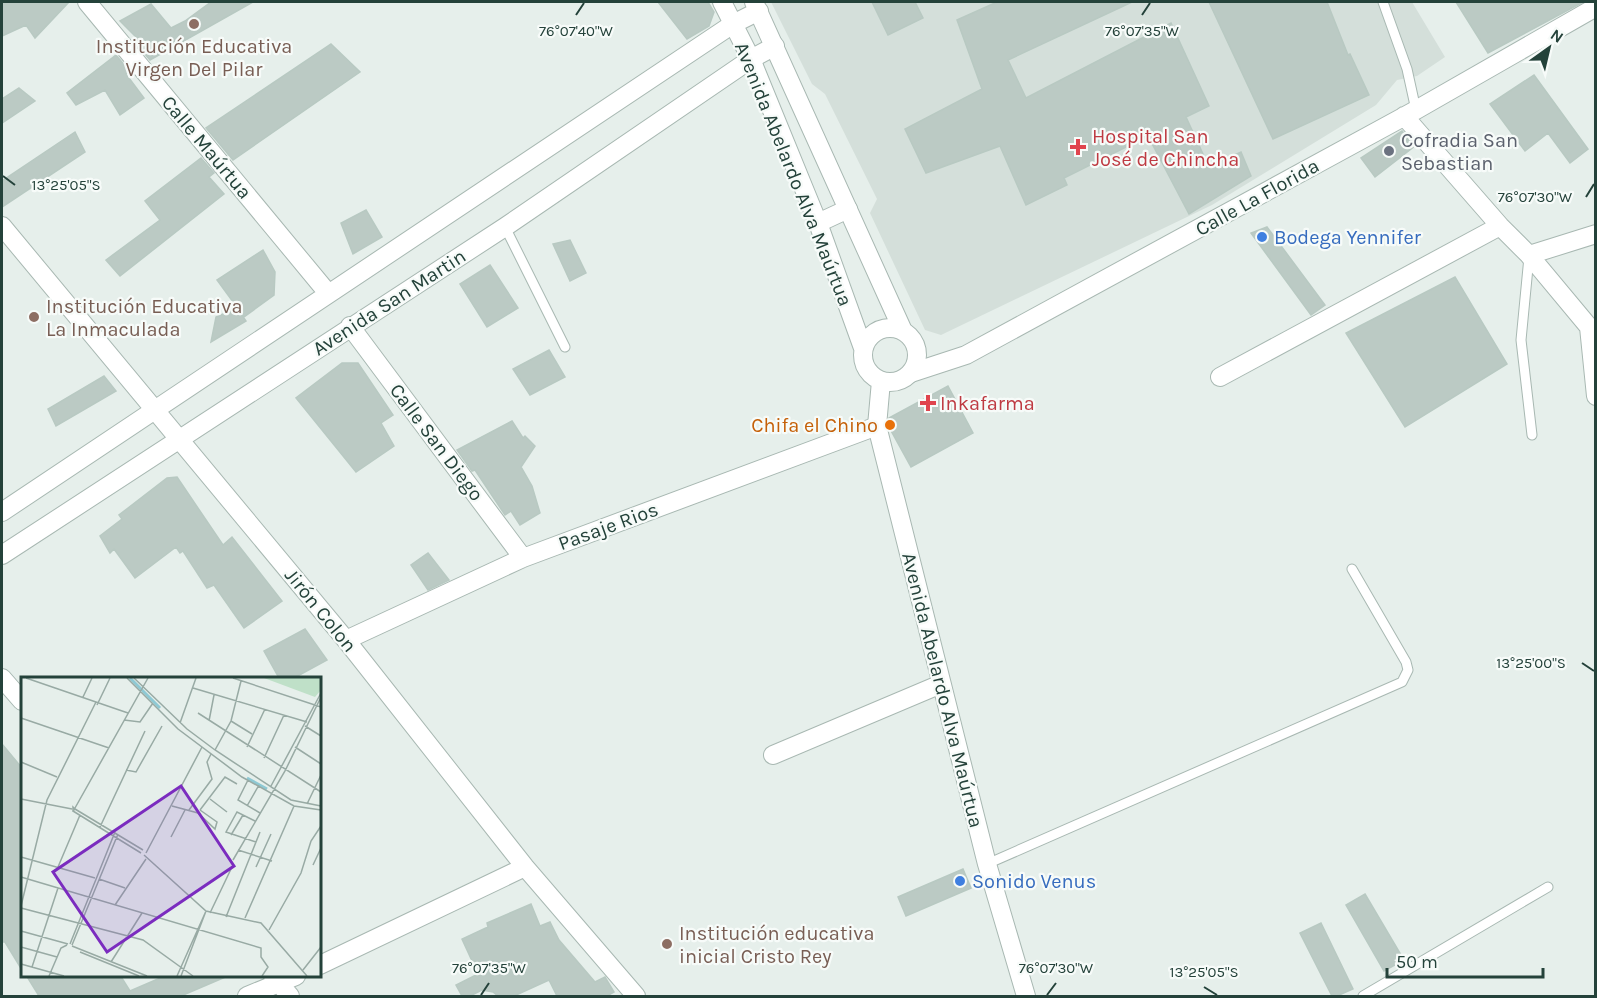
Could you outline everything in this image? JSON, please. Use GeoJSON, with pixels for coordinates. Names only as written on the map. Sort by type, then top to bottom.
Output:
{"type":"FeatureCollection","features":[{"type":"Feature","properties":{"kind":"street","name":"Calle Maúrtua"},"geometry":{"type":"LineString","coordinates":[[87,2],[327,292]]}},
{"type":"Feature","properties":{"kind":"street","name":"Avenida Abelardo Alva Maúrtua"},"geometry":{"type":"LineString","coordinates":[[722,2],[751,59],[818,223],[863,348]]}},
{"type":"Feature","properties":{"kind":"street","name":"Avenida San Martin"},"geometry":{"type":"LineString","coordinates":[[2,512],[156,410],[327,292],[733,24],[756,6]]}},
{"type":"Feature","properties":{"kind":"street","name":"Avenida Abelardo Alva Maúrtua"},"geometry":{"type":"LineString","coordinates":[[756,6],[903,331]]}},
{"type":"Feature","properties":{"kind":"street","name":"Calle La Florida"},"geometry":{"type":"LineString","coordinates":[[911,373],[966,355],[1410,113],[1596,7]]}},
{"type":"Feature","properties":{"kind":"street","name":"Avenida San Martin"},"geometry":{"type":"LineString","coordinates":[[2,555],[505,227],[751,59],[775,46]]}},
{"type":"Feature","properties":{"kind":"street"},"geometry":{"type":"LineString","coordinates":[[1410,113],[1500,226],[1592,326],[1596,396]]}},
{"type":"Feature","properties":{"kind":"street"},"geometry":{"type":"LineString","coordinates":[[818,223],[848,208]]}},
{"type":"Feature","properties":{"kind":"street","name":"Jirón Colon"},"geometry":{"type":"LineString","coordinates":[[2,226],[346,640],[525,867],[636,996]]}},
{"type":"Feature","properties":{"kind":"street"},"geometry":{"type":"LineString","coordinates":[[1220,377],[1500,226]]}},
{"type":"Feature","properties":{"kind":"street"},"geometry":{"type":"LineString","coordinates":[[1529,255],[1596,234]]}},
{"type":"Feature","properties":{"kind":"street","name":"Calle San Diego"},"geometry":{"type":"LineString","coordinates":[[350,326],[523,558]]}},
{"type":"Feature","properties":{"kind":"street"},"geometry":{"type":"LineString","coordinates":[[895,328],[909,336],[917,350],[916,366],[911,373],[897,382],[881,381],[868,371],[864,364],[863,348],[872,334],[879,330],[895,328]]}},
{"type":"Feature","properties":{"kind":"street","name":"Avenida Abelardo Alva Maúrtua"},"geometry":{"type":"LineString","coordinates":[[881,381],[877,426],[987,864],[1026,996]]}},
{"type":"Feature","properties":{"kind":"street","name":"Pasaje Rios"},"geometry":{"type":"LineString","coordinates":[[346,640],[523,558],[877,426]]}},
{"type":"Feature","properties":{"kind":"street"},"geometry":{"type":"LineString","coordinates":[[2,678],[21,700]]}},
{"type":"Feature","properties":{"kind":"street"},"geometry":{"type":"LineString","coordinates":[[773,755],[941,684]]}},
{"type":"Feature","properties":{"kind":"street"},"geometry":{"type":"LineString","coordinates":[[321,964],[525,867]]}},
{"type":"Feature","properties":{"kind":"street"},"geometry":{"type":"LineString","coordinates":[[247,996],[285,983]]}},
{"type":"Feature","properties":{"kind":"lane"},"geometry":{"type":"LineString","coordinates":[[1383,2],[1407,69],[1410,113]]}},
{"type":"Feature","properties":{"kind":"lane"},"geometry":{"type":"LineString","coordinates":[[505,227],[565,347]]}},
{"type":"Feature","properties":{"kind":"lane"},"geometry":{"type":"LineString","coordinates":[[1529,255],[1521,340],[1532,435]]}},
{"type":"Feature","properties":{"kind":"lane"},"geometry":{"type":"LineString","coordinates":[[987,864],[1382,693],[1402,682],[1408,670],[1406,662],[1352,570]]}},
{"type":"Feature","properties":{"kind":"lane"},"geometry":{"type":"LineString","coordinates":[[1363,996],[1548,887]]}},
{"type":"Feature","properties":{"kind":"shaded area","name":"Hospital San José de Chincha"},"geometry":{"type":"Polygon","coordinates":[[[771,2],[1412,2],[1445,57],[1417,76],[1397,80],[1376,105],[1212,205],[941,335],[925,330],[870,213],[877,199],[825,94],[812,84],[771,2]]]}},
{"type":"Feature","properties":{"kind":"building"},"geometry":{"type":"Polygon","coordinates":[[[2,2],[69,2],[35,38],[26,25],[2,36],[2,2]]]}},
{"type":"Feature","properties":{"kind":"building"},"geometry":{"type":"Polygon","coordinates":[[[211,2],[253,2],[150,60],[134,41],[137,38],[120,21],[151,4],[171,28],[211,2]]]}},
{"type":"Feature","properties":{"kind":"building"},"geometry":{"type":"Polygon","coordinates":[[[658,2],[708,2],[714,12],[709,26],[687,39],[658,2]]]}},
{"type":"Feature","properties":{"kind":"building"},"geometry":{"type":"Polygon","coordinates":[[[872,2],[915,2],[923,18],[888,35],[872,2]]]}},
{"type":"Feature","properties":{"kind":"building"},"geometry":{"type":"Polygon","coordinates":[[[997,2],[1132,2],[1008,60],[1026,98],[1171,23],[1209,106],[1186,117],[1209,167],[1241,152],[1251,176],[1189,214],[1148,136],[1064,178],[1067,185],[1026,205],[1000,146],[926,173],[905,129],[982,89],[957,20],[997,2]]]}},
{"type":"Feature","properties":{"kind":"building"},"geometry":{"type":"Polygon","coordinates":[[[1209,2],[1327,2],[1348,55],[1350,54],[1369,95],[1273,139],[1209,2]]]}},
{"type":"Feature","properties":{"kind":"building"},"geometry":{"type":"Polygon","coordinates":[[[1456,2],[1583,2],[1488,53],[1456,2]]]}},
{"type":"Feature","properties":{"kind":"building"},"geometry":{"type":"Polygon","coordinates":[[[331,44],[360,72],[233,160],[206,128],[331,44]]]}},
{"type":"Feature","properties":{"kind":"building"},"geometry":{"type":"Polygon","coordinates":[[[116,55],[130,72],[126,74],[144,98],[120,115],[105,90],[76,105],[67,93],[116,55]]]}},
{"type":"Feature","properties":{"kind":"building"},"geometry":{"type":"Polygon","coordinates":[[[1534,75],[1588,149],[1570,163],[1548,133],[1525,151],[1490,104],[1534,75]]]}},
{"type":"Feature","properties":{"kind":"building"},"geometry":{"type":"Polygon","coordinates":[[[19,88],[35,101],[2,123],[2,99],[19,88]]]}},
{"type":"Feature","properties":{"kind":"building","name":"Cofradia San Sebastian"},"geometry":{"type":"Polygon","coordinates":[[[1402,131],[1415,146],[1375,177],[1361,158],[1402,131]]]}},
{"type":"Feature","properties":{"kind":"building"},"geometry":{"type":"Polygon","coordinates":[[[75,132],[85,152],[2,207],[2,181],[75,132]]]}},
{"type":"Feature","properties":{"kind":"building"},"geometry":{"type":"Polygon","coordinates":[[[201,158],[214,173],[209,177],[224,194],[120,276],[106,260],[160,220],[145,201],[201,158]]]}},
{"type":"Feature","properties":{"kind":"building"},"geometry":{"type":"Polygon","coordinates":[[[366,210],[382,237],[353,254],[341,223],[366,210]]]}},
{"type":"Feature","properties":{"kind":"building"},"geometry":{"type":"Polygon","coordinates":[[[1267,227],[1325,305],[1311,315],[1251,233],[1267,227]]]}},
{"type":"Feature","properties":{"kind":"building"},"geometry":{"type":"Polygon","coordinates":[[[570,240],[586,273],[570,281],[553,244],[570,240]]]}},
{"type":"Feature","properties":{"kind":"building"},"geometry":{"type":"Polygon","coordinates":[[[263,250],[275,272],[274,295],[244,317],[217,280],[263,250]]]}},
{"type":"Feature","properties":{"kind":"building"},"geometry":{"type":"Polygon","coordinates":[[[490,265],[518,308],[487,327],[460,284],[490,265]]]}},
{"type":"Feature","properties":{"kind":"building"},"geometry":{"type":"Polygon","coordinates":[[[1455,277],[1507,364],[1405,427],[1346,333],[1455,277]]]}},
{"type":"Feature","properties":{"kind":"building"},"geometry":{"type":"Polygon","coordinates":[[[237,308],[246,321],[211,342],[216,317],[237,308]]]}},
{"type":"Feature","properties":{"kind":"building"},"geometry":{"type":"Polygon","coordinates":[[[549,350],[565,377],[530,395],[513,369],[549,350]]]}},
{"type":"Feature","properties":{"kind":"building"},"geometry":{"type":"Polygon","coordinates":[[[342,363],[358,363],[393,415],[381,423],[394,446],[356,472],[296,398],[342,363]]]}},
{"type":"Feature","properties":{"kind":"building"},"geometry":{"type":"Polygon","coordinates":[[[104,376],[116,391],[56,426],[48,409],[104,376]]]}},
{"type":"Feature","properties":{"kind":"building"},"geometry":{"type":"Polygon","coordinates":[[[948,386],[973,433],[911,467],[889,427],[889,418],[948,386]]]}},
{"type":"Feature","properties":{"kind":"building"},"geometry":{"type":"Polygon","coordinates":[[[512,421],[523,438],[525,436],[535,446],[521,467],[532,486],[540,513],[520,525],[511,511],[505,515],[475,470],[472,471],[457,450],[512,421]]]}},
{"type":"Feature","properties":{"kind":"building"},"geometry":{"type":"Polygon","coordinates":[[[177,477],[223,545],[232,537],[282,601],[244,628],[214,585],[207,588],[183,551],[180,553],[176,547],[135,578],[114,549],[110,553],[100,536],[122,519],[119,515],[167,478],[177,477]]]}},
{"type":"Feature","properties":{"kind":"building"},"geometry":{"type":"Polygon","coordinates":[[[428,553],[449,580],[428,590],[411,565],[428,553]]]}},
{"type":"Feature","properties":{"kind":"building"},"geometry":{"type":"Polygon","coordinates":[[[305,629],[327,660],[296,677],[278,677],[264,651],[305,629]]]}},
{"type":"Feature","properties":{"kind":"building"},"geometry":{"type":"Polygon","coordinates":[[[2,744],[21,767],[21,968],[5,942],[2,942],[2,744]]]}},
{"type":"Feature","properties":{"kind":"building"},"geometry":{"type":"Polygon","coordinates":[[[963,869],[971,888],[906,916],[898,897],[963,869]]]}},
{"type":"Feature","properties":{"kind":"building"},"geometry":{"type":"Polygon","coordinates":[[[1365,894],[1404,960],[1384,971],[1346,905],[1365,894]]]}},
{"type":"Feature","properties":{"kind":"building"},"geometry":{"type":"Polygon","coordinates":[[[531,904],[540,926],[550,922],[559,940],[595,982],[605,977],[614,992],[607,996],[557,996],[549,980],[514,996],[498,996],[493,992],[482,990],[470,996],[462,996],[456,985],[478,974],[462,939],[488,927],[487,923],[531,904]]]}},
{"type":"Feature","properties":{"kind":"building"},"geometry":{"type":"Polygon","coordinates":[[[1321,923],[1353,989],[1337,996],[1332,996],[1300,933],[1321,923]]]}},
{"type":"Feature","properties":{"kind":"building"},"geometry":{"type":"Polygon","coordinates":[[[27,977],[121,977],[130,991],[162,977],[225,977],[181,996],[39,996],[27,977]]]}},
{"type":"Feature","properties":{"kind":"place","name":"Institución Educativa Virgen Del Pilar"},"geometry":{"type":"Point","coordinates":[194,24]}},
{"type":"Feature","properties":{"kind":"place","name":"Hospital San José de Chincha"},"geometry":{"type":"Point","coordinates":[1078,147]}},
{"type":"Feature","properties":{"kind":"place","name":"Cofradia San Sebastian"},"geometry":{"type":"Point","coordinates":[1389,151]}},
{"type":"Feature","properties":{"kind":"place","name":"Bodega Yennifer"},"geometry":{"type":"Point","coordinates":[1262,237]}},
{"type":"Feature","properties":{"kind":"place","name":"Institución Educativa La Inmaculada"},"geometry":{"type":"Point","coordinates":[34,317]}},
{"type":"Feature","properties":{"kind":"place","name":"Inkafarma"},"geometry":{"type":"Point","coordinates":[928,403]}},
{"type":"Feature","properties":{"kind":"place","name":"Chifa el Chino"},"geometry":{"type":"Point","coordinates":[890,425]}},
{"type":"Feature","properties":{"kind":"place","name":"Sonido Venus"},"geometry":{"type":"Point","coordinates":[960,881]}},
{"type":"Feature","properties":{"kind":"place","name":"Institución educativa inicial Cristo Rey"},"geometry":{"type":"Point","coordinates":[667,944]}}]}
